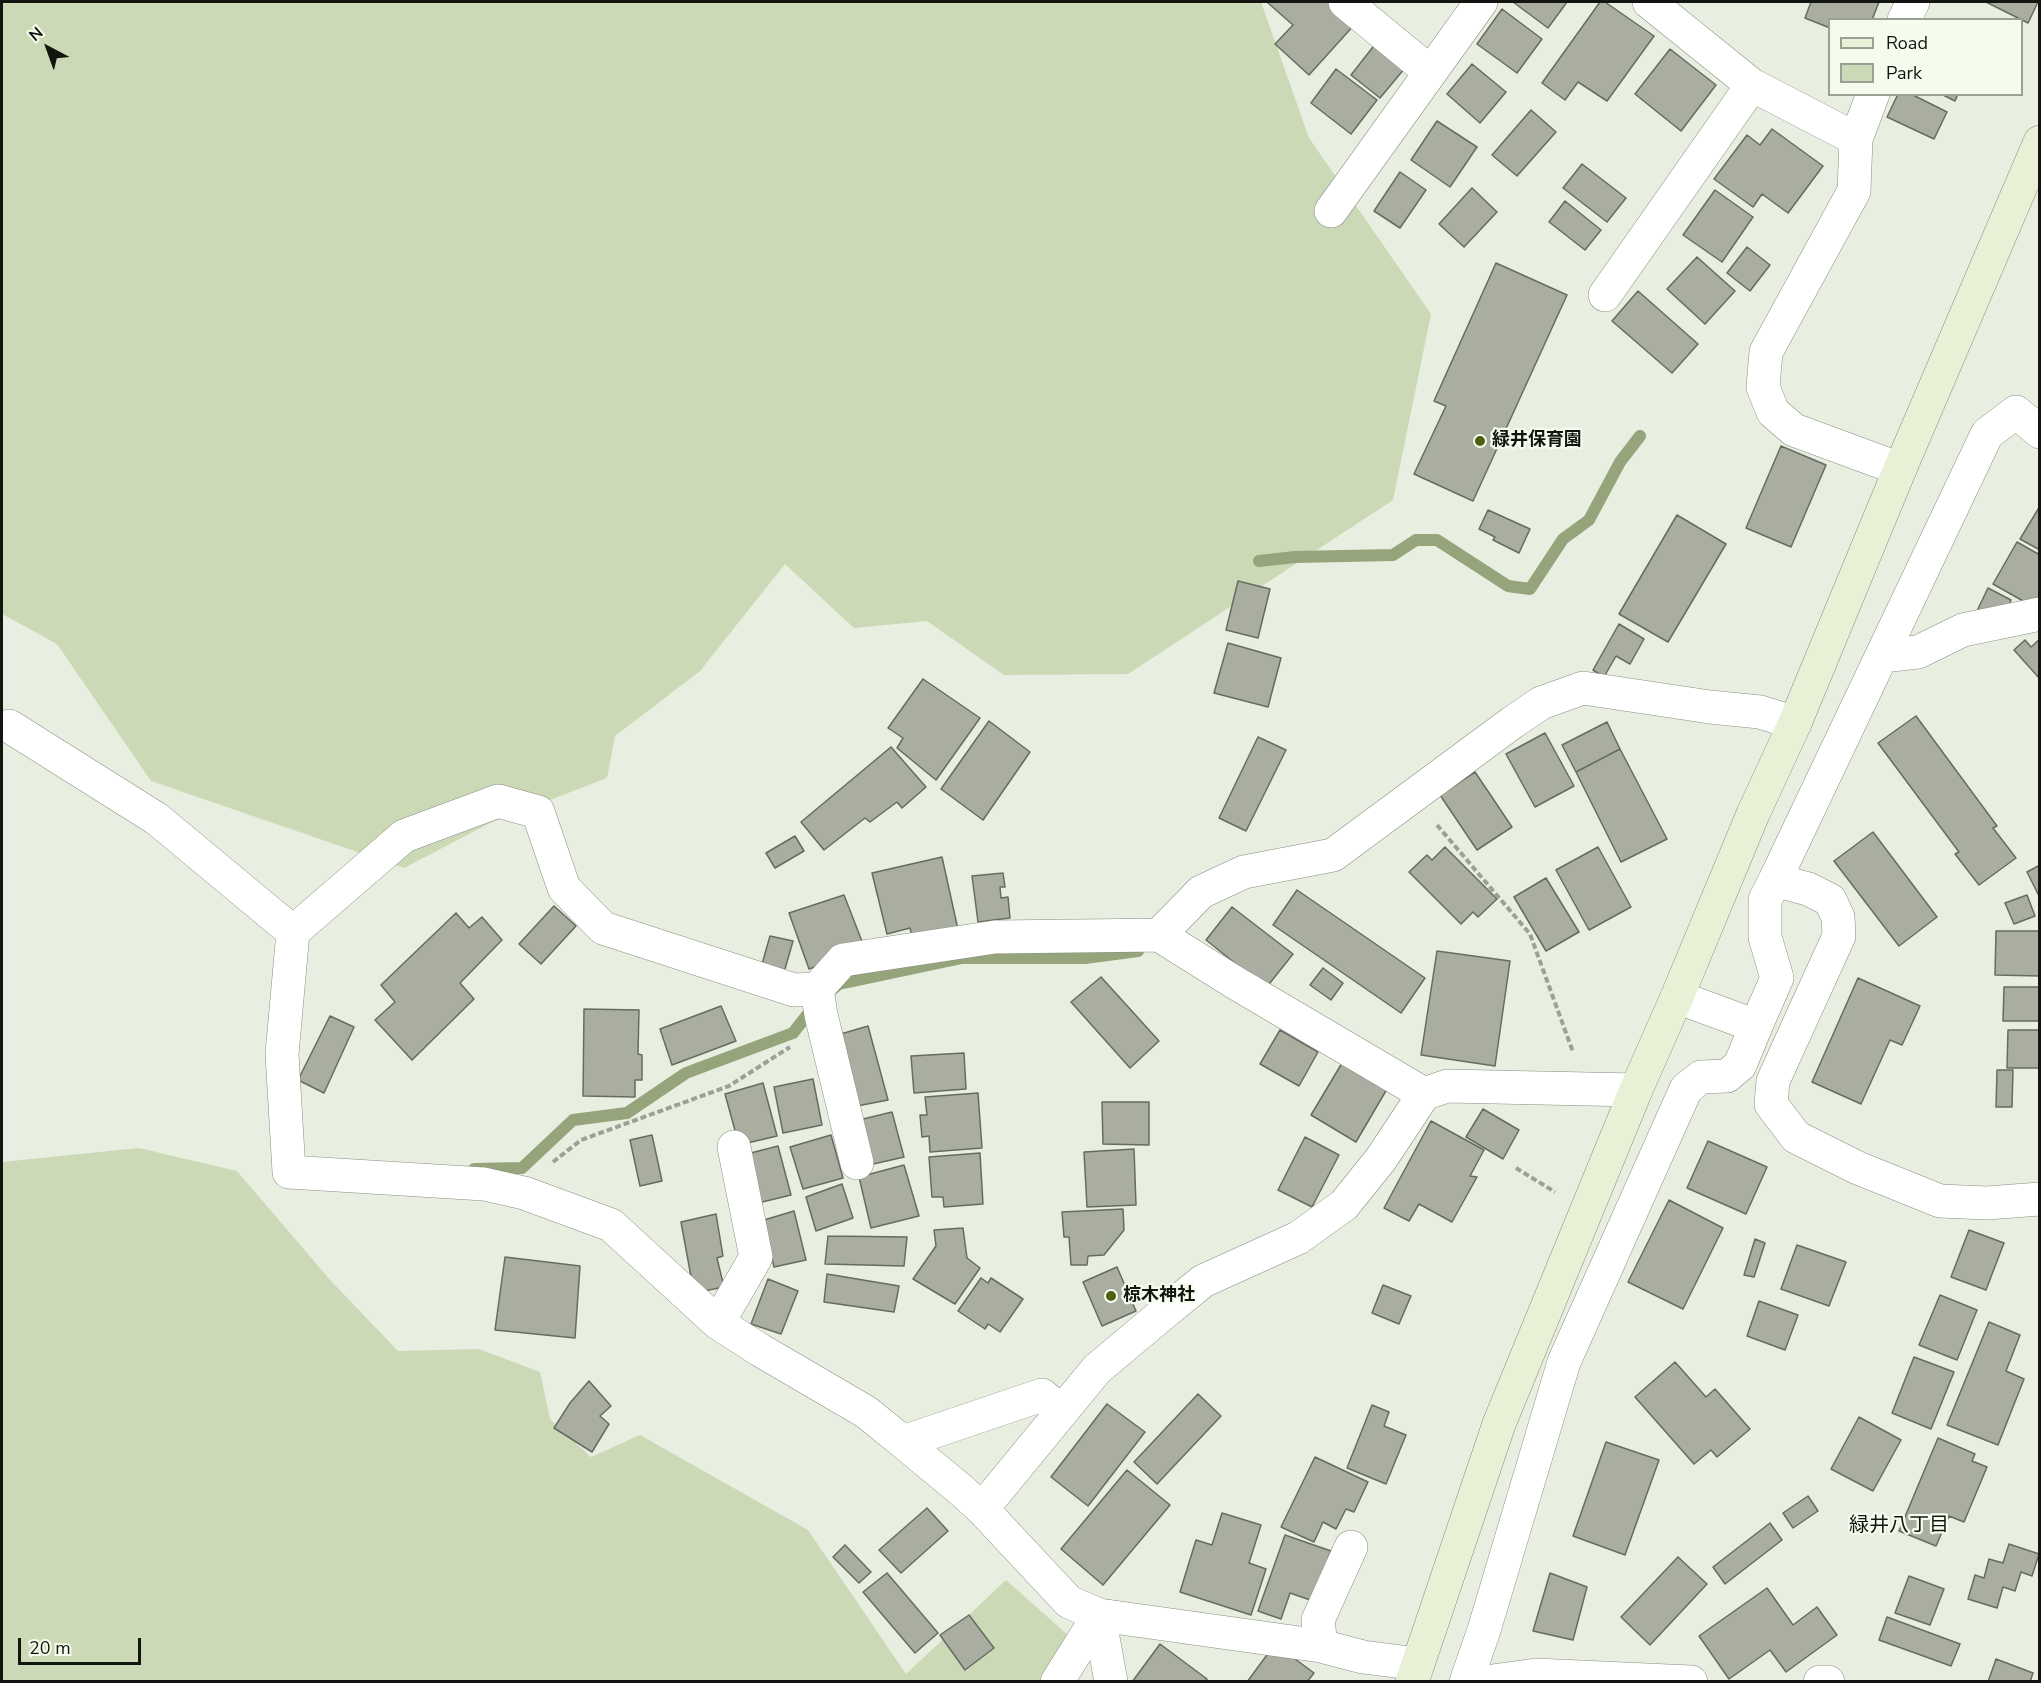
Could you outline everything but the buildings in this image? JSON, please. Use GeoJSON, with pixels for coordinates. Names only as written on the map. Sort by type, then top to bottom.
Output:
{"type":"FeatureCollection","features":[{"type":"Feature","properties":{"kind":"street"},"geometry":{"type":"LineString","coordinates":[[1345,2],[1430,72]]}},
{"type":"Feature","properties":{"kind":"street"},"geometry":{"type":"LineString","coordinates":[[1331,211],[1481,2]]}},
{"type":"Feature","properties":{"kind":"street"},"geometry":{"type":"LineString","coordinates":[[1649,2],[1752,85],[1856,139]]}},
{"type":"Feature","properties":{"kind":"street"},"geometry":{"type":"LineString","coordinates":[[1905,18],[1913,2]]}},
{"type":"Feature","properties":{"kind":"street"},"geometry":{"type":"LineString","coordinates":[[1605,296],[1752,85]]}},
{"type":"Feature","properties":{"kind":"street"},"geometry":{"type":"LineString","coordinates":[[1872,96],[1856,139],[1854,192],[1766,352],[1763,387],[1773,412],[1794,430],[1900,469]]}},
{"type":"Feature","properties":{"kind":"street"},"geometry":{"type":"LineString","coordinates":[[819,1002],[794,990],[603,928],[564,888],[538,812],[498,801],[404,836],[293,932],[282,1054],[289,1173],[484,1184],[524,1193],[611,1225],[718,1323],[866,1412],[903,1442],[982,1509],[1069,1602],[1098,1615],[1321,1646],[1415,1673],[1499,1424],[1636,1090],[1677,998],[1753,814],[1795,723],[1900,469],[2038,149]]}},
{"type":"Feature","properties":{"kind":"street"},"geometry":{"type":"LineString","coordinates":[[1466,1682],[1569,1351],[1686,1089],[1701,1077],[1727,1076],[1740,1065],[1777,978],[1765,937],[1765,900],[1987,434],[2016,412],[2040,432]]}},
{"type":"Feature","properties":{"kind":"street"},"geometry":{"type":"LineString","coordinates":[[1882,656],[1918,652],[1963,630],[2040,614]]}},
{"type":"Feature","properties":{"kind":"street"},"geometry":{"type":"LineString","coordinates":[[1159,935],[1200,892],[1244,872],[1333,855],[1541,703],[1583,688],[1760,712],[1795,723]]}},
{"type":"Feature","properties":{"kind":"street"},"geometry":{"type":"LineString","coordinates":[[9,726],[157,819],[293,932]]}},
{"type":"Feature","properties":{"kind":"street"},"geometry":{"type":"LineString","coordinates":[[1775,880],[1808,889],[1830,900],[1838,917],[1839,936],[1773,1081],[1771,1104],[1796,1137],[1858,1168],[1940,1201],[1987,1203],[2040,1199]]}},
{"type":"Feature","properties":{"kind":"street"},"geometry":{"type":"LineString","coordinates":[[857,1163],[819,1002],[843,960],[995,937],[1159,935],[1424,1094]]}},
{"type":"Feature","properties":{"kind":"street"},"geometry":{"type":"LineString","coordinates":[[1677,998],[1756,1026]]}},
{"type":"Feature","properties":{"kind":"street"},"geometry":{"type":"LineString","coordinates":[[982,1509],[1097,1369],[1203,1281],[1298,1238],[1344,1205],[1381,1159],[1424,1094],[1447,1086],[1636,1090]]}},
{"type":"Feature","properties":{"kind":"street"},"geometry":{"type":"LineString","coordinates":[[718,1323],[756,1257],[734,1147]]}},
{"type":"Feature","properties":{"kind":"street"},"geometry":{"type":"LineString","coordinates":[[903,1442],[1042,1395],[1062,1412]]}},
{"type":"Feature","properties":{"kind":"street"},"geometry":{"type":"LineString","coordinates":[[1321,1646],[1318,1620],[1351,1547]]}},
{"type":"Feature","properties":{"kind":"street"},"geometry":{"type":"LineString","coordinates":[[1057,1682],[1098,1615]]}},
{"type":"Feature","properties":{"kind":"street"},"geometry":{"type":"LineString","coordinates":[[1098,1615],[1111,1682]]}},
{"type":"Feature","properties":{"kind":"street"},"geometry":{"type":"LineString","coordinates":[[1485,1682],[1540,1678],[1691,1682]]}},
{"type":"Feature","properties":{"kind":"street"},"geometry":{"type":"LineString","coordinates":[[1820,1682],[1828,1682]]}},
{"type":"Feature","properties":{"kind":"path"},"geometry":{"type":"LineString","coordinates":[[1412,797],[1530,934],[1583,1080],[1580,1089]]}},
{"type":"Feature","properties":{"kind":"path"},"geometry":{"type":"LineString","coordinates":[[524,1193],[539,1174],[581,1140],[729,1086],[794,1044],[819,1002]]}},
{"type":"Feature","properties":{"kind":"path"},"geometry":{"type":"LineString","coordinates":[[1516,1168],[1564,1197]]}},
{"type":"Feature","properties":{"kind":"green space"},"geometry":{"type":"Polygon","coordinates":[[[2,2],[1261,2],[1309,138],[1431,314],[1393,500],[1128,674],[1004,675],[927,621],[854,628],[785,564],[700,671],[615,736],[607,778],[490,823],[404,868],[151,781],[57,644],[2,614],[2,2]]]}},
{"type":"Feature","properties":{"kind":"green space"},"geometry":{"type":"Polygon","coordinates":[[[139,1148],[237,1171],[330,1280],[398,1351],[479,1349],[540,1372],[550,1419],[591,1457],[640,1435],[808,1530],[906,1674],[1006,1580],[1070,1637],[1047,1682],[2,1681],[2,1162],[139,1148]]]}},
{"type":"Feature","properties":{"kind":"waterway"},"geometry":{"type":"LineString","coordinates":[[1259,561],[1295,557],[1393,555],[1416,540],[1437,540],[1508,586],[1530,589],[1563,539],[1589,520],[1620,462],[1640,436]]}},
{"type":"Feature","properties":{"kind":"waterway"},"geometry":{"type":"LineString","coordinates":[[833,989],[839,984],[962,958],[1085,958],[1138,951]]}},
{"type":"Feature","properties":{"kind":"waterway"},"geometry":{"type":"LineString","coordinates":[[474,1169],[522,1168],[573,1120],[627,1113],[686,1073],[793,1033],[815,1005]]}},
{"type":"Feature","properties":{"kind":"place","name":"緑井保育園"},"geometry":{"type":"Point","coordinates":[1480,441]}},
{"type":"Feature","properties":{"kind":"place","name":"椋木神社"},"geometry":{"type":"Point","coordinates":[1111,1296]}},
{"type":"Feature","properties":{"kind":"district","name":"緑井八丁目"},"geometry":{"type":"Point","coordinates":[1899,1526]}}]}
